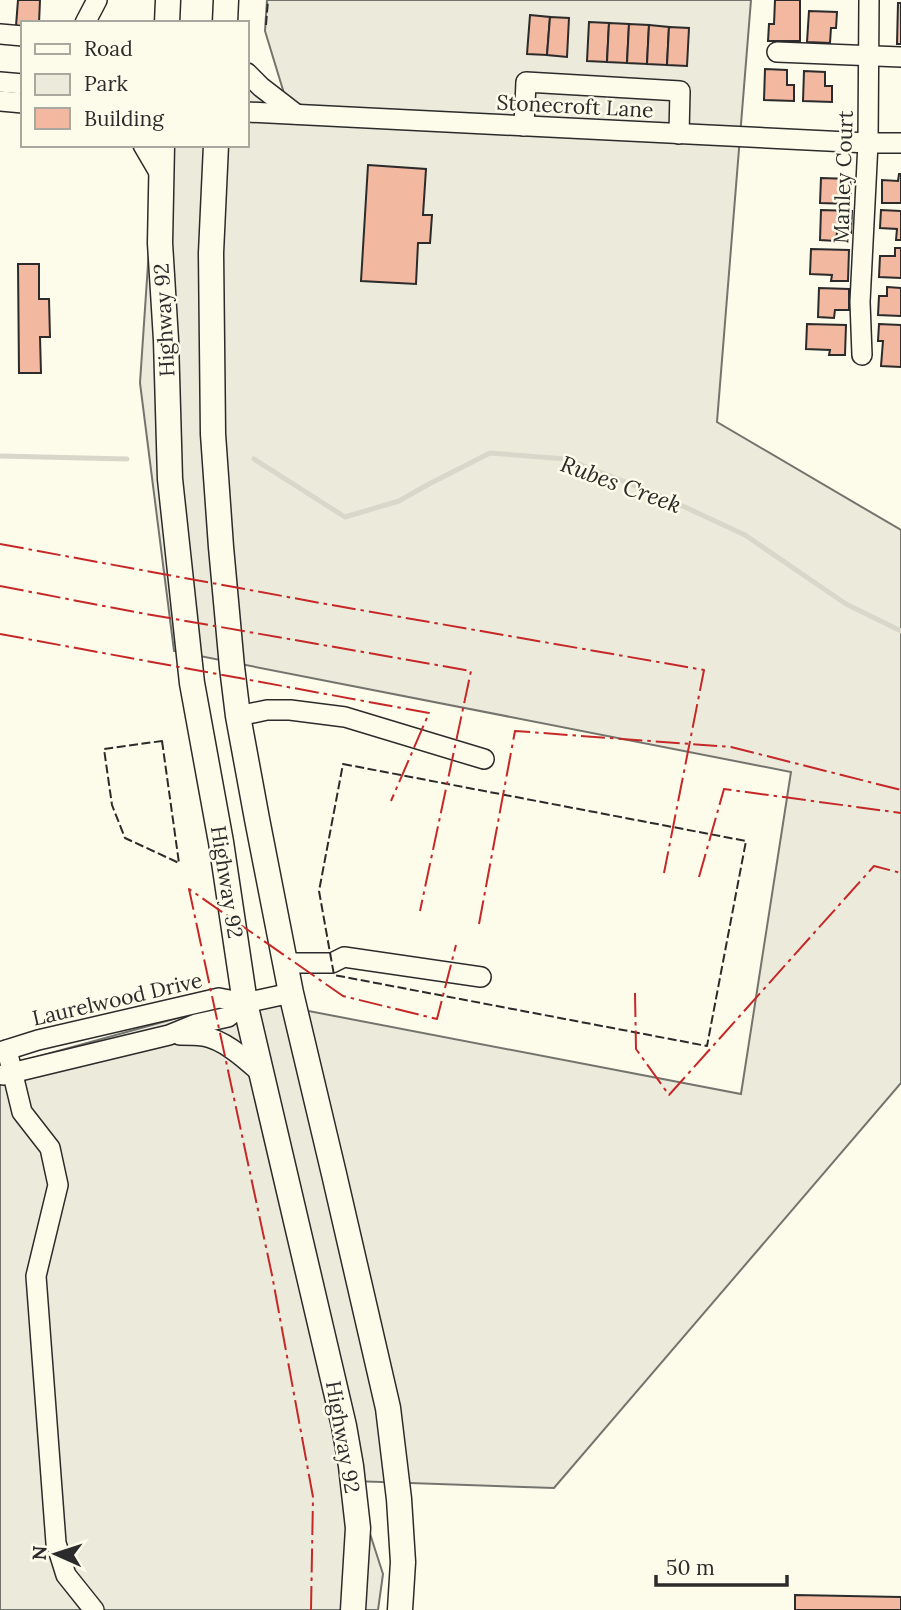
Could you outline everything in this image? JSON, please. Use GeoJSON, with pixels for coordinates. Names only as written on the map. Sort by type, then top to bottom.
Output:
{"type":"FeatureCollection","features":[{"type":"Feature","properties":{"kind":"main road"},"geometry":{"type":"LineString","coordinates":[[167,21],[168,0]]}},
{"type":"Feature","properties":{"kind":"main road"},"geometry":{"type":"LineString","coordinates":[[225,21],[226,0]]}},
{"type":"Feature","properties":{"kind":"main road","name":"Highway 92"},"geometry":{"type":"LineString","coordinates":[[162,147],[160,243],[170,479],[192,683],[221,842],[245,1003],[344,1426],[351,1466],[358,1528],[353,1610]]}},
{"type":"Feature","properties":{"kind":"main road","name":"Highway 92"},"geometry":{"type":"LineString","coordinates":[[216,147],[211,253],[213,434],[238,716],[291,993],[388,1408],[399,1499],[403,1562],[400,1610]]}},
{"type":"Feature","properties":{"kind":"street"},"geometry":{"type":"LineString","coordinates":[[86,21],[97,0]]}},
{"type":"Feature","properties":{"kind":"street","name":"Manley Court"},"geometry":{"type":"LineString","coordinates":[[862,355],[860,302],[868,143],[869,0]]}},
{"type":"Feature","properties":{"kind":"street"},"geometry":{"type":"LineString","coordinates":[[0,34],[21,36]]}},
{"type":"Feature","properties":{"kind":"street"},"geometry":{"type":"LineString","coordinates":[[777,52],[901,57]]}},
{"type":"Feature","properties":{"kind":"street"},"geometry":{"type":"LineString","coordinates":[[248,74],[296,114]]}},
{"type":"Feature","properties":{"kind":"street"},"geometry":{"type":"LineString","coordinates":[[0,82],[21,84]]}},
{"type":"Feature","properties":{"kind":"street"},"geometry":{"type":"LineString","coordinates":[[524,126],[526,82],[680,91],[679,134]]}},
{"type":"Feature","properties":{"kind":"street"},"geometry":{"type":"LineString","coordinates":[[0,102],[21,103]]}},
{"type":"Feature","properties":{"kind":"street","name":"Stonecroft Lane"},"geometry":{"type":"LineString","coordinates":[[248,113],[901,143]]}},
{"type":"Feature","properties":{"kind":"street"},"geometry":{"type":"LineString","coordinates":[[144,147],[160,174]]}},
{"type":"Feature","properties":{"kind":"street"},"geometry":{"type":"LineString","coordinates":[[238,716],[267,710],[290,710],[345,718],[484,759]]}},
{"type":"Feature","properties":{"kind":"street"},"geometry":{"type":"LineString","coordinates":[[285,963],[332,963],[344,957],[481,977]]}},
{"type":"Feature","properties":{"kind":"street","name":"Laurelwood Drive"},"geometry":{"type":"LineString","coordinates":[[4,1051],[38,1040],[219,998],[245,1003],[291,993]]}},
{"type":"Feature","properties":{"kind":"street","name":"Laurelwood Drive"},"geometry":{"type":"LineString","coordinates":[[6,1074],[169,1035],[196,1024],[228,1017],[245,1003]]}},
{"type":"Feature","properties":{"kind":"street","name":"Laurelwood Drive"},"geometry":{"type":"LineString","coordinates":[[169,1035],[213,1039],[261,1073]]}},
{"type":"Feature","properties":{"kind":"street"},"geometry":{"type":"LineString","coordinates":[[4,1051],[6,1074],[22,1112],[50,1148],[58,1185],[36,1276],[55,1543],[66,1575],[94,1610]]}},
{"type":"Feature","properties":{"kind":"green space"},"geometry":{"type":"Polygon","coordinates":[[[267,0],[751,0],[717,422],[901,530],[901,1083],[554,1488],[353,1481],[383,1574],[378,1610],[0,1610],[0,1067],[246,999],[741,1094],[791,772],[174,651],[140,383],[156,147],[248,147],[248,89],[283,90],[265,31],[267,0]]]}},
{"type":"Feature","properties":{"kind":"building"},"geometry":{"type":"Polygon","coordinates":[[[18,0],[40,0],[39,21],[21,21],[21,27],[16,26],[18,0]]]}},
{"type":"Feature","properties":{"kind":"building"},"geometry":{"type":"Polygon","coordinates":[[[775,0],[800,0],[800,41],[768,41],[769,24],[774,24],[775,0]]]}},
{"type":"Feature","properties":{"kind":"building"},"geometry":{"type":"Polygon","coordinates":[[[898,3],[901,3],[901,44],[897,44],[898,3]]]}},
{"type":"Feature","properties":{"kind":"building"},"geometry":{"type":"Polygon","coordinates":[[[809,11],[837,12],[836,28],[831,28],[830,43],[807,42],[809,11]]]}},
{"type":"Feature","properties":{"kind":"building"},"geometry":{"type":"Polygon","coordinates":[[[530,15],[550,17],[547,55],[527,54],[530,15]]]}},
{"type":"Feature","properties":{"kind":"building"},"geometry":{"type":"Polygon","coordinates":[[[550,17],[569,18],[567,57],[547,55],[550,17]]]}},
{"type":"Feature","properties":{"kind":"building"},"geometry":{"type":"Polygon","coordinates":[[[589,22],[609,23],[607,62],[587,61],[589,22]]]}},
{"type":"Feature","properties":{"kind":"building"},"geometry":{"type":"Polygon","coordinates":[[[609,23],[629,24],[627,63],[607,62],[609,23]]]}},
{"type":"Feature","properties":{"kind":"building"},"geometry":{"type":"Polygon","coordinates":[[[629,24],[649,25],[647,64],[627,63],[629,24]]]}},
{"type":"Feature","properties":{"kind":"building"},"geometry":{"type":"Polygon","coordinates":[[[649,25],[669,27],[667,65],[647,64],[649,25]]]}},
{"type":"Feature","properties":{"kind":"building"},"geometry":{"type":"Polygon","coordinates":[[[669,27],[689,28],[687,66],[667,65],[669,27]]]}},
{"type":"Feature","properties":{"kind":"building"},"geometry":{"type":"Polygon","coordinates":[[[765,69],[787,70],[787,85],[794,85],[794,101],[764,100],[765,69]]]}},
{"type":"Feature","properties":{"kind":"building"},"geometry":{"type":"Polygon","coordinates":[[[804,71],[825,72],[825,86],[832,86],[832,102],[803,101],[804,71]]]}},
{"type":"Feature","properties":{"kind":"building"},"geometry":{"type":"Polygon","coordinates":[[[368,165],[426,169],[423,215],[432,215],[430,243],[418,243],[416,284],[361,281],[368,165]]]}},
{"type":"Feature","properties":{"kind":"building"},"geometry":{"type":"Polygon","coordinates":[[[899,174],[901,203],[882,203],[882,180],[898,181],[899,174]]]}},
{"type":"Feature","properties":{"kind":"building"},"geometry":{"type":"Polygon","coordinates":[[[821,178],[851,179],[851,204],[820,203],[821,178]]]}},
{"type":"Feature","properties":{"kind":"building"},"geometry":{"type":"Polygon","coordinates":[[[821,210],[852,211],[851,233],[837,232],[836,241],[820,240],[821,210]]]}},
{"type":"Feature","properties":{"kind":"building"},"geometry":{"type":"Polygon","coordinates":[[[881,210],[901,211],[901,240],[896,240],[897,229],[880,228],[881,210]]]}},
{"type":"Feature","properties":{"kind":"building"},"geometry":{"type":"Polygon","coordinates":[[[895,248],[901,248],[901,278],[879,277],[880,256],[895,256],[895,248]]]}},
{"type":"Feature","properties":{"kind":"building"},"geometry":{"type":"Polygon","coordinates":[[[811,249],[849,250],[848,281],[831,281],[832,275],[810,274],[811,249]]]}},
{"type":"Feature","properties":{"kind":"building"},"geometry":{"type":"Polygon","coordinates":[[[18,264],[39,264],[39,299],[49,299],[50,337],[40,337],[41,373],[19,373],[18,264]]]}},
{"type":"Feature","properties":{"kind":"building"},"geometry":{"type":"Polygon","coordinates":[[[887,287],[901,288],[901,316],[878,315],[879,296],[887,296],[887,287]]]}},
{"type":"Feature","properties":{"kind":"building"},"geometry":{"type":"Polygon","coordinates":[[[819,288],[849,289],[849,310],[835,310],[834,318],[818,317],[819,288]]]}},
{"type":"Feature","properties":{"kind":"building"},"geometry":{"type":"Polygon","coordinates":[[[807,324],[846,325],[845,355],[829,355],[830,350],[806,349],[807,324]]]}},
{"type":"Feature","properties":{"kind":"building"},"geometry":{"type":"Polygon","coordinates":[[[879,324],[901,325],[901,367],[881,366],[883,341],[878,341],[879,324]]]}},
{"type":"Feature","properties":{"kind":"building"},"geometry":{"type":"Polygon","coordinates":[[[795,1595],[901,1597],[901,1610],[795,1610],[795,1595]]]}},
{"type":"Feature","properties":{"kind":"waterway","name":"Rubes Creek"},"geometry":{"type":"LineString","coordinates":[[254,459],[345,517],[399,501],[490,453],[566,459],[659,495],[745,535],[846,604],[901,631]]}},
{"type":"Feature","properties":{"kind":"waterway","name":"Rubes Creek"},"geometry":{"type":"LineString","coordinates":[[0,456],[127,459]]}},
{"type":"Feature","properties":{"kind":"fence"},"geometry":{"type":"LineString","coordinates":[[266,25],[268,0]]}},
{"type":"Feature","properties":{"kind":"fence"},"geometry":{"type":"LineString","coordinates":[[162,741],[179,863],[125,838],[112,805],[104,749],[162,741]]}},
{"type":"Feature","properties":{"kind":"fence"},"geometry":{"type":"LineString","coordinates":[[343,764],[746,841],[707,1046],[334,975],[319,891],[343,764]]}},
{"type":"Feature","properties":{"kind":"power"},"geometry":{"type":"LineString","coordinates":[[0,544],[704,670],[664,873]]}},
{"type":"Feature","properties":{"kind":"power"},"geometry":{"type":"LineString","coordinates":[[0,586],[471,671],[420,911]]}},
{"type":"Feature","properties":{"kind":"power"},"geometry":{"type":"LineString","coordinates":[[0,634],[429,713],[391,801]]}},
{"type":"Feature","properties":{"kind":"power"},"geometry":{"type":"LineString","coordinates":[[479,924],[515,731],[731,747],[901,790]]}},
{"type":"Feature","properties":{"kind":"power"},"geometry":{"type":"LineString","coordinates":[[699,877],[724,789],[901,813]]}},
{"type":"Feature","properties":{"kind":"power"},"geometry":{"type":"LineString","coordinates":[[635,993],[636,1049],[669,1095],[874,866],[901,873]]}},
{"type":"Feature","properties":{"kind":"power"},"geometry":{"type":"LineString","coordinates":[[311,1610],[313,1497],[272,1275],[189,889],[343,996],[437,1019],[456,945]]}}]}
